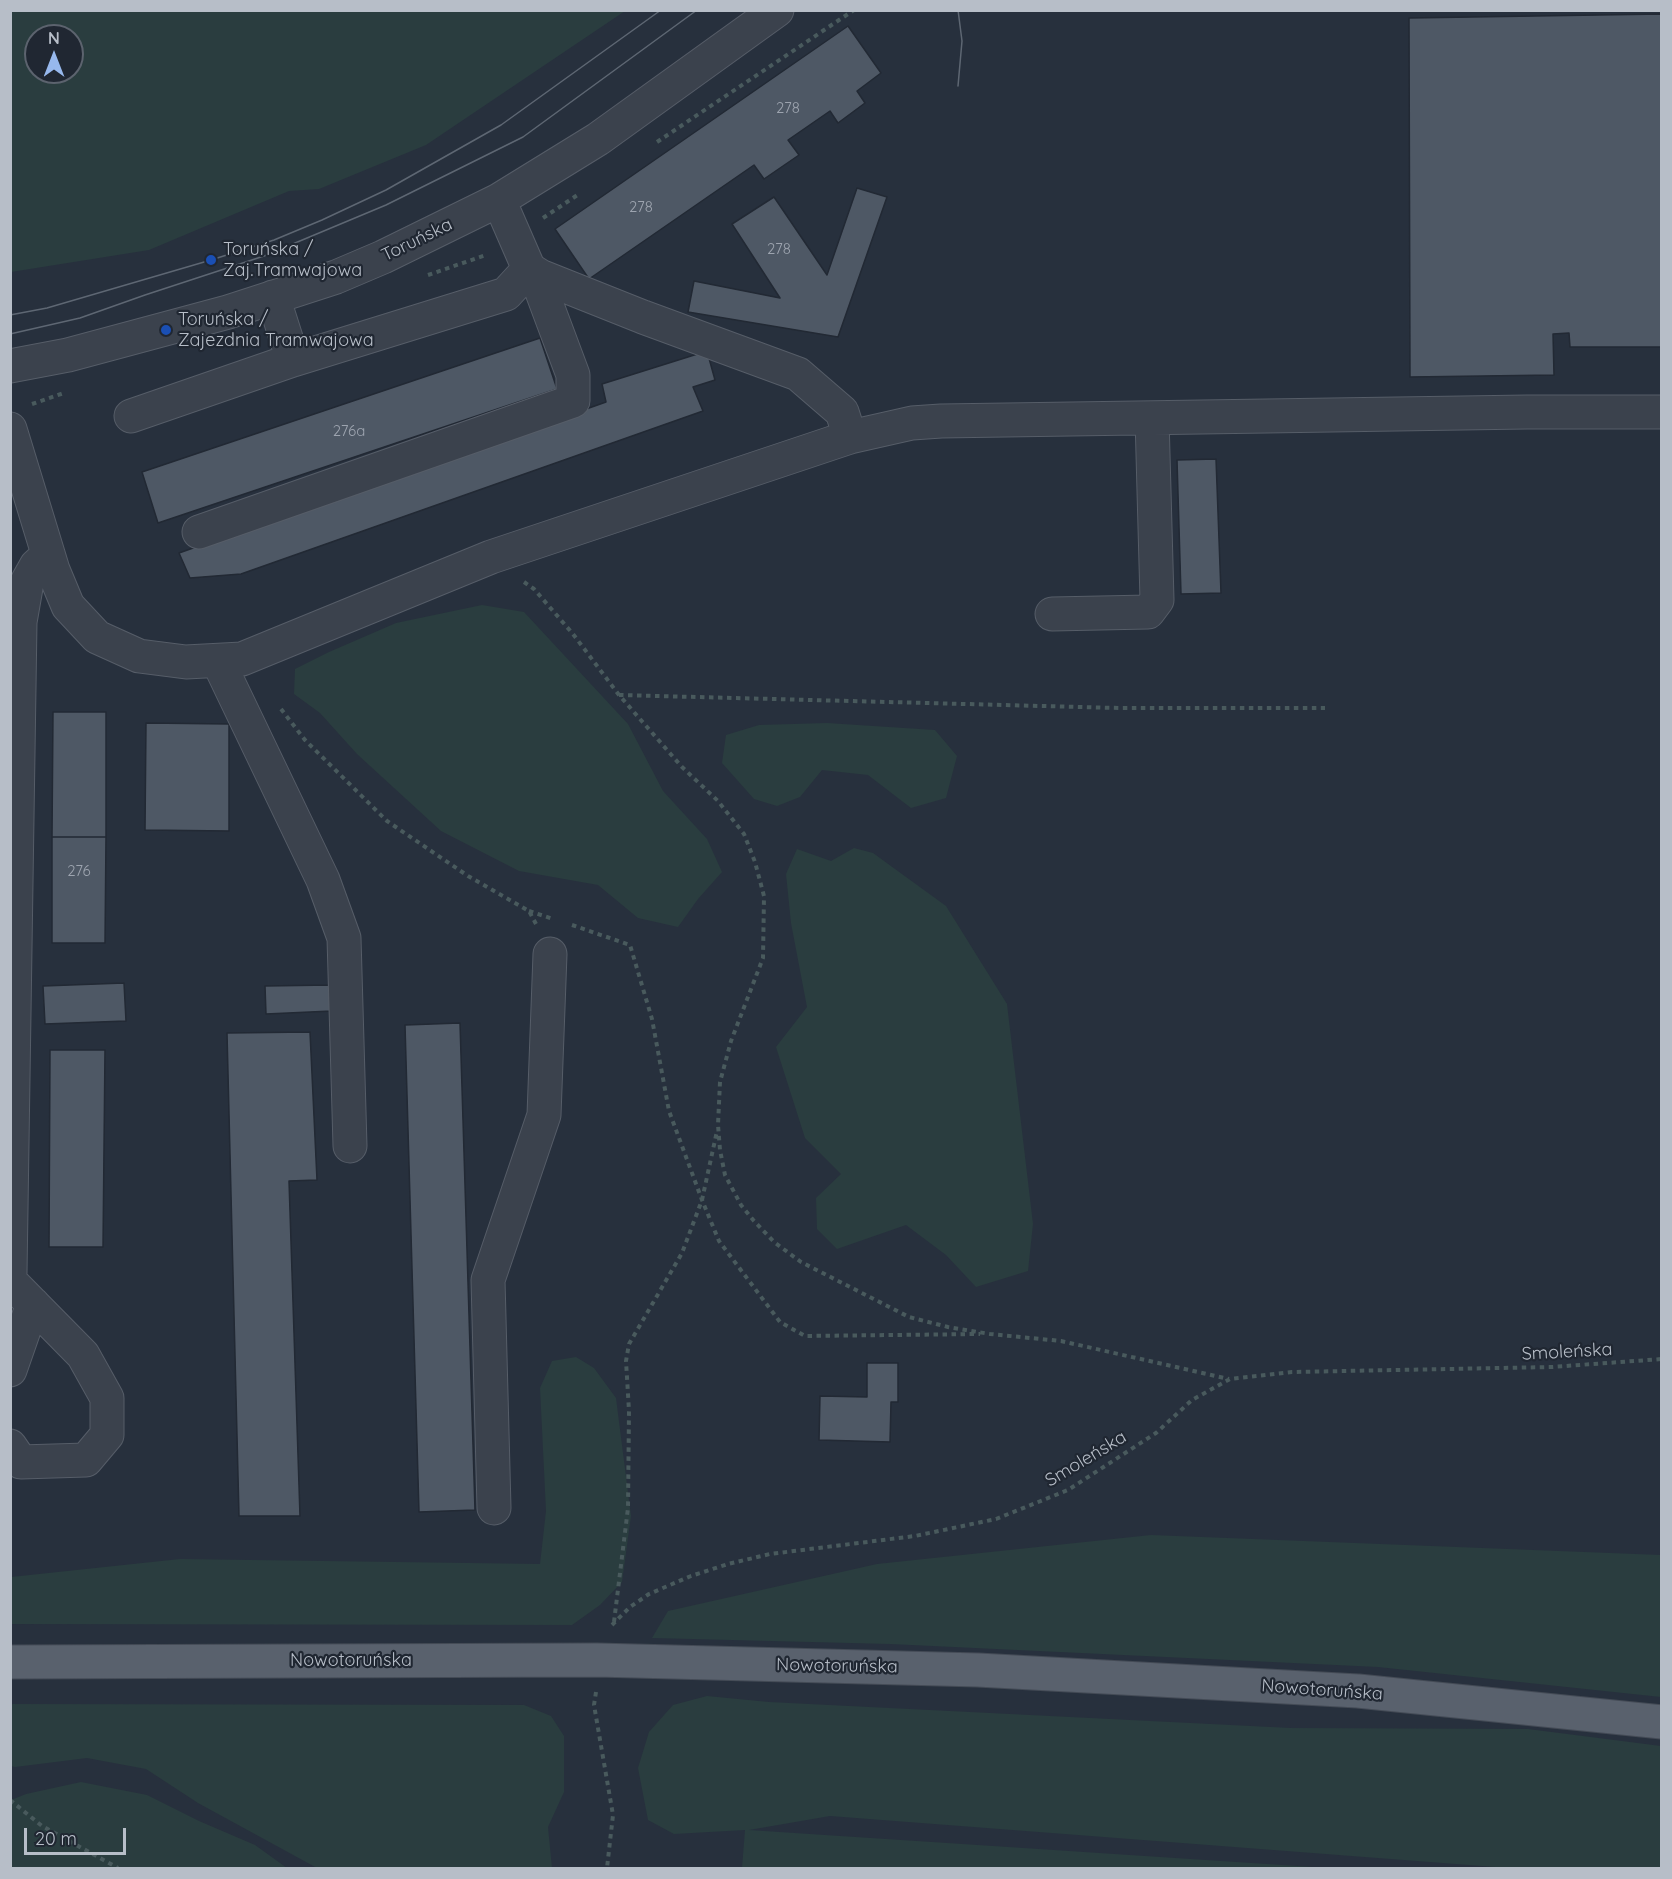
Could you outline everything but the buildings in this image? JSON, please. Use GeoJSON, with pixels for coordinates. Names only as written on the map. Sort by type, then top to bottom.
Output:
{"type":"FeatureCollection","features":[{"type":"Feature","properties":{"kind":"main road","name":"Nowotoruńska"},"geometry":{"type":"LineString","coordinates":[[10,1662],[597,1660],[978,1670],[1358,1691],[1662,1722]]}},
{"type":"Feature","properties":{"kind":"street","name":"Toruńska"},"geometry":{"type":"LineString","coordinates":[[10,366],[68,355],[166,330],[336,277],[364,265],[499,200],[598,139],[777,10]]}},
{"type":"Feature","properties":{"kind":"street"},"geometry":{"type":"LineString","coordinates":[[199,532],[573,401],[573,375],[534,273],[499,200]]}},
{"type":"Feature","properties":{"kind":"street"},"geometry":{"type":"LineString","coordinates":[[131,416],[293,360],[506,294],[534,273]]}},
{"type":"Feature","properties":{"kind":"street"},"geometry":{"type":"LineString","coordinates":[[534,273],[798,374],[842,412],[850,437]]}},
{"type":"Feature","properties":{"kind":"street"},"geometry":{"type":"LineString","coordinates":[[273,297],[293,360]]}},
{"type":"Feature","properties":{"kind":"street"},"geometry":{"type":"LineString","coordinates":[[10,429],[48,555],[68,606],[97,637],[139,656],[186,662],[242,659],[491,557],[850,437],[886,428],[941,421],[1662,412]]}},
{"type":"Feature","properties":{"kind":"street"},"geometry":{"type":"LineString","coordinates":[[1052,614],[1148,612],[1157,600],[1152,418]]}},
{"type":"Feature","properties":{"kind":"street"},"geometry":{"type":"LineString","coordinates":[[10,556],[48,555]]}},
{"type":"Feature","properties":{"kind":"street"},"geometry":{"type":"LineString","coordinates":[[10,1273],[20,622],[27,582],[36,566],[48,555]]}},
{"type":"Feature","properties":{"kind":"street"},"geometry":{"type":"LineString","coordinates":[[218,661],[323,880],[344,938],[350,1146]]}},
{"type":"Feature","properties":{"kind":"street"},"geometry":{"type":"LineString","coordinates":[[494,1508],[488,1280],[544,1115],[550,954]]}},
{"type":"Feature","properties":{"kind":"street"},"geometry":{"type":"LineString","coordinates":[[10,1281],[83,1355],[107,1398],[107,1435],[86,1461],[21,1462],[10,1446]]}},
{"type":"Feature","properties":{"kind":"street"},"geometry":{"type":"LineString","coordinates":[[10,1370],[33,1304]]}},
{"type":"Feature","properties":{"kind":"path"},"geometry":{"type":"LineString","coordinates":[[491,557],[534,589],[573,634],[619,695],[682,767],[718,801],[744,834],[756,862],[764,896],[763,958],[731,1041],[720,1082],[718,1125],[725,1175],[741,1204],[774,1242],[801,1262],[909,1317],[990,1334],[1061,1341],[1230,1379]]}},
{"type":"Feature","properties":{"kind":"path"},"geometry":{"type":"LineString","coordinates":[[619,695],[1119,708],[1325,708]]}},
{"type":"Feature","properties":{"kind":"path"},"geometry":{"type":"LineString","coordinates":[[277,704],[305,740],[387,821],[468,876],[529,911],[630,945],[652,1019],[669,1111],[702,1200],[719,1241],[780,1322],[805,1336],[990,1334]]}},
{"type":"Feature","properties":{"kind":"path"},"geometry":{"type":"LineString","coordinates":[[529,911],[550,954]]}},
{"type":"Feature","properties":{"kind":"path"},"geometry":{"type":"LineString","coordinates":[[614,1622],[628,1508],[629,1411],[626,1361],[629,1344],[682,1253],[702,1200],[718,1125]]}},
{"type":"Feature","properties":{"kind":"path","name":"Smoleńska"},"geometry":{"type":"LineString","coordinates":[[607,1869],[612,1815],[594,1705],[597,1660],[602,1641],[614,1622],[649,1594],[691,1576],[770,1554],[915,1536],[996,1519],[1068,1490],[1156,1433],[1192,1400],[1230,1379],[1292,1372],[1551,1367],[1662,1359]]}},
{"type":"Feature","properties":{"kind":"path"},"geometry":{"type":"LineString","coordinates":[[10,1800],[42,1826],[118,1869]]}},
{"type":"Feature","properties":{"kind":"shaded area"},"geometry":{"type":"Polygon","coordinates":[[[11,10],[625,10],[426,145],[319,189],[289,191],[149,250],[11,272],[11,10]]]}},
{"type":"Feature","properties":{"kind":"shaded area"},"geometry":{"type":"Polygon","coordinates":[[[482,605],[524,612],[628,724],[663,791],[707,839],[722,872],[698,899],[678,927],[638,918],[598,885],[519,871],[441,831],[357,754],[320,713],[294,694],[295,669],[329,652],[396,623],[482,605]]]}},
{"type":"Feature","properties":{"kind":"shaded area"},"geometry":{"type":"Polygon","coordinates":[[[827,723],[935,730],[957,756],[946,798],[911,808],[868,775],[822,770],[800,797],[777,806],[754,799],[722,763],[726,735],[759,725],[827,723]]]}},
{"type":"Feature","properties":{"kind":"shaded area"},"geometry":{"type":"Polygon","coordinates":[[[854,848],[873,853],[946,906],[1007,1004],[1033,1224],[1028,1271],[976,1287],[946,1255],[906,1225],[837,1249],[817,1229],[816,1198],[841,1174],[805,1138],[776,1047],[807,1007],[791,923],[786,874],[797,849],[831,861],[854,848]]]}},
{"type":"Feature","properties":{"kind":"shaded area"},"geometry":{"type":"Polygon","coordinates":[[[576,1357],[594,1368],[616,1398],[631,1516],[622,1582],[600,1605],[572,1625],[11,1624],[11,1577],[180,1559],[540,1564],[546,1511],[540,1388],[552,1361],[576,1357]]]}},
{"type":"Feature","properties":{"kind":"shaded area"},"geometry":{"type":"Polygon","coordinates":[[[1151,1535],[1661,1555],[1661,1697],[1378,1667],[890,1644],[652,1638],[668,1611],[877,1564],[1151,1535]]]}},
{"type":"Feature","properties":{"kind":"shaded area"},"geometry":{"type":"Polygon","coordinates":[[[707,1696],[769,1702],[1291,1728],[1528,1729],[1661,1746],[1661,1868],[1508,1868],[830,1816],[749,1830],[1328,1868],[742,1868],[745,1830],[674,1834],[648,1820],[638,1768],[649,1732],[673,1705],[707,1696]]]}},
{"type":"Feature","properties":{"kind":"shaded area"},"geometry":{"type":"Polygon","coordinates":[[[10,1705],[524,1705],[551,1716],[564,1736],[564,1792],[548,1827],[552,1868],[317,1868],[198,1803],[146,1769],[87,1758],[11,1766],[10,1705]]]}},
{"type":"Feature","properties":{"kind":"shaded area"},"geometry":{"type":"Polygon","coordinates":[[[81,1782],[147,1795],[255,1845],[287,1868],[11,1868],[11,1800],[26,1794],[81,1782]]]}},
{"type":"Feature","properties":{"kind":"tram line"},"geometry":{"type":"LineString","coordinates":[[10,315],[47,308],[211,260],[274,240],[322,220],[386,190],[501,125],[661,10]]}},
{"type":"Feature","properties":{"kind":"tram line"},"geometry":{"type":"LineString","coordinates":[[10,334],[80,318],[264,256],[386,205],[523,137],[697,10]]}},
{"type":"Feature","properties":{"kind":"tram line"},"geometry":{"type":"LineString","coordinates":[[958,10],[962,41],[958,86]]}},
{"type":"Feature","properties":{"kind":"place","name":"Toruńska / Zaj.Tramwajowa"},"geometry":{"type":"Point","coordinates":[211,260]}},
{"type":"Feature","properties":{"kind":"place","name":"Toruńska / Zajezdnia Tramwajowa"},"geometry":{"type":"Point","coordinates":[166,330]}}]}
